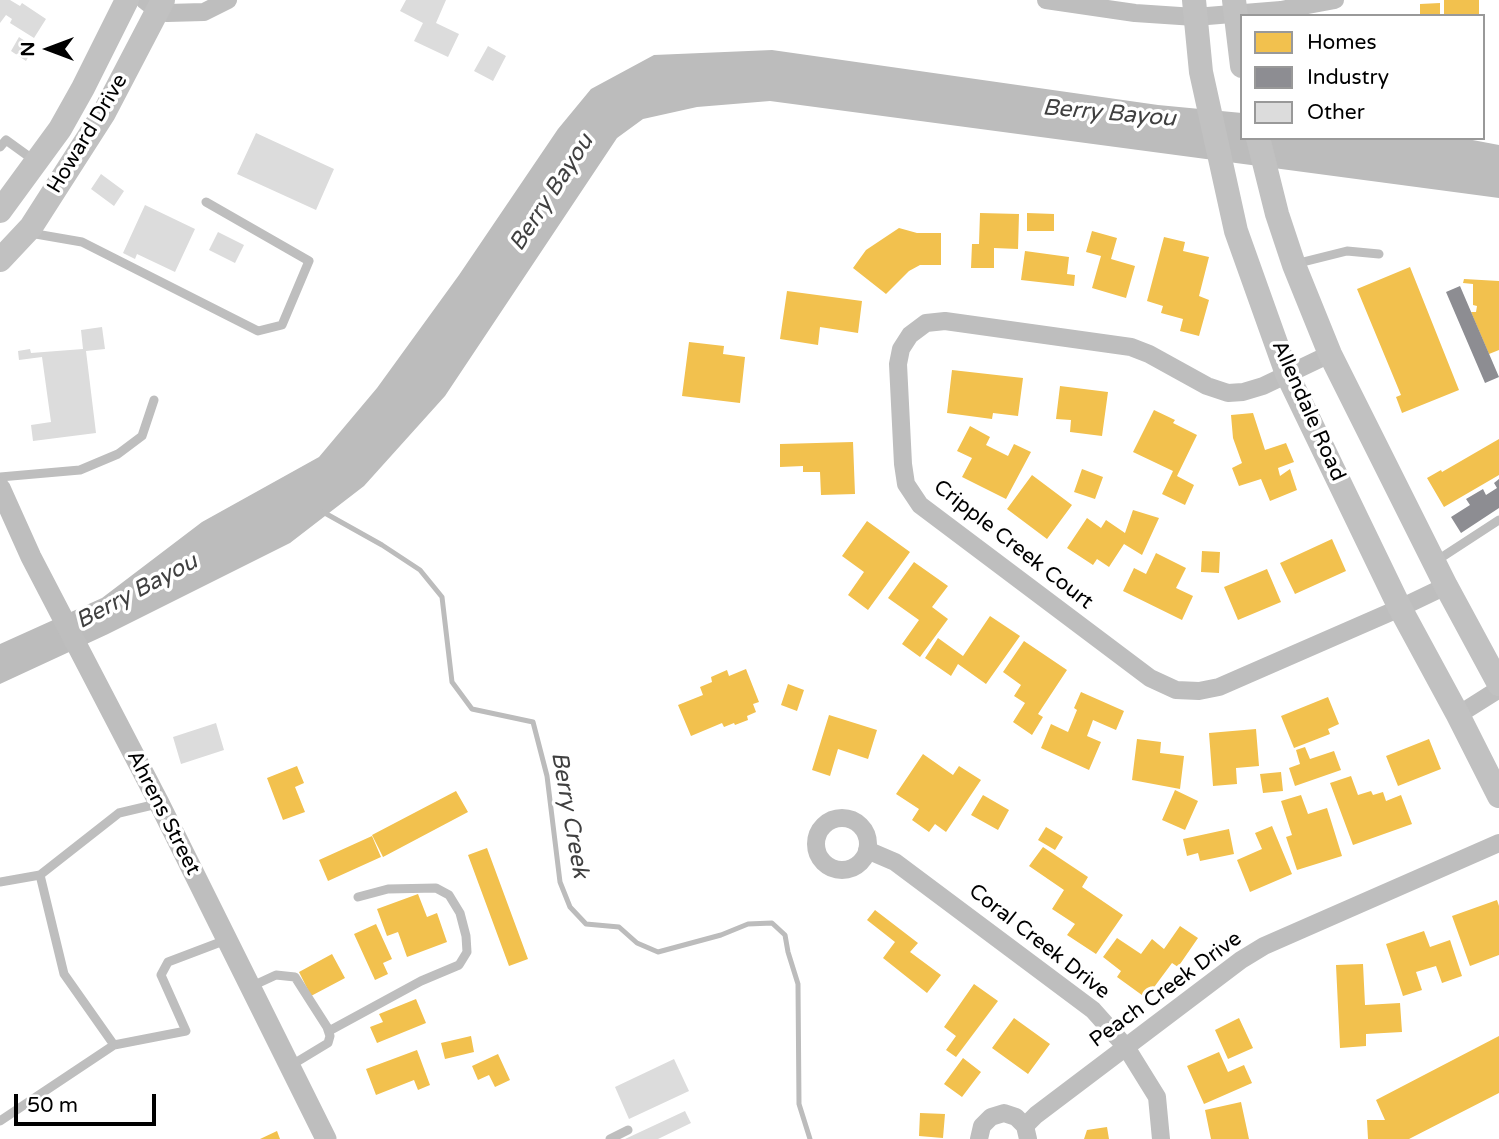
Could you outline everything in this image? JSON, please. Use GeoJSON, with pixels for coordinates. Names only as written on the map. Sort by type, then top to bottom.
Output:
{"type":"FeatureCollection","features":[{"type":"Feature","properties":{"kind":"main road","name":"Howard Drive"},"geometry":{"type":"LineString","coordinates":[[0,211],[60,129],[127,0]]}},
{"type":"Feature","properties":{"kind":"main road","name":"Howard Drive"},"geometry":{"type":"LineString","coordinates":[[0,260],[25,232],[63,179],[104,113],[155,4]]}},
{"type":"Feature","properties":{"kind":"main road"},"geometry":{"type":"LineString","coordinates":[[1235,8],[1240,49]]}},
{"type":"Feature","properties":{"kind":"main road","name":"Allendale Road"},"geometry":{"type":"LineString","coordinates":[[1195,9],[1201,72],[1236,231],[1287,374],[1400,608],[1499,796]]}},
{"type":"Feature","properties":{"kind":"main road","name":"Allendale Road"},"geometry":{"type":"LineString","coordinates":[[1258,140],[1277,214],[1294,265],[1330,354],[1499,687]]}},
{"type":"Feature","properties":{"kind":"street"},"geometry":{"type":"LineString","coordinates":[[155,4],[167,13],[204,12],[228,0]]}},
{"type":"Feature","properties":{"kind":"street"},"geometry":{"type":"LineString","coordinates":[[1046,0],[1135,13],[1310,6],[1335,0]]}},
{"type":"Feature","properties":{"kind":"street","name":"Cripple Creek Court"},"geometry":{"type":"LineString","coordinates":[[1330,354],[1263,386],[1228,393],[1207,386],[1131,347],[944,321],[926,323],[910,335],[901,349],[898,364],[906,484],[920,505],[1150,678],[1176,690],[1199,691],[1219,687],[1446,586]]}},
{"type":"Feature","properties":{"kind":"street","name":"Ahrens Street"},"geometry":{"type":"LineString","coordinates":[[0,488],[31,557],[159,803],[326,1139]]}},
{"type":"Feature","properties":{"kind":"street"},"geometry":{"type":"LineString","coordinates":[[1458,715],[1499,687]]}},
{"type":"Feature","properties":{"kind":"street","name":"Peach Creek Drive"},"geometry":{"type":"LineString","coordinates":[[1027,1133],[1036,1115],[1241,960],[1265,946],[1499,843]]}},
{"type":"Feature","properties":{"kind":"street","name":"Coral Creek Drive"},"geometry":{"type":"LineString","coordinates":[[867,850],[895,862],[1093,1010],[1126,1047],[1157,1097],[1161,1139]]}},
{"type":"Feature","properties":{"kind":"street"},"geometry":{"type":"LineString","coordinates":[[979,1139],[982,1126],[991,1117],[1004,1113],[1016,1117],[1027,1133]]}},
{"type":"Feature","properties":{"kind":"lane"},"geometry":{"type":"LineString","coordinates":[[0,147],[6,140],[36,162]]}},
{"type":"Feature","properties":{"kind":"lane"},"geometry":{"type":"LineString","coordinates":[[25,232],[82,242],[258,331],[282,325],[309,261],[206,202]]}},
{"type":"Feature","properties":{"kind":"lane"},"geometry":{"type":"LineString","coordinates":[[1294,265],[1347,251],[1379,254]]}},
{"type":"Feature","properties":{"kind":"lane"},"geometry":{"type":"LineString","coordinates":[[0,477],[80,470],[118,454],[142,436],[154,400]]}},
{"type":"Feature","properties":{"kind":"lane"},"geometry":{"type":"LineString","coordinates":[[1434,563],[1499,520]]}},
{"type":"Feature","properties":{"kind":"lane"},"geometry":{"type":"LineString","coordinates":[[0,882],[40,875],[119,813],[159,803]]}},
{"type":"Feature","properties":{"kind":"lane"},"geometry":{"type":"LineString","coordinates":[[40,875],[64,974],[114,1045]]}},
{"type":"Feature","properties":{"kind":"lane"},"geometry":{"type":"LineString","coordinates":[[329,1031],[421,981],[459,965],[467,952],[460,914],[449,895],[436,888],[388,889],[358,897]]}},
{"type":"Feature","properties":{"kind":"lane"},"geometry":{"type":"LineString","coordinates":[[0,1121],[114,1045],[186,1031],[161,975],[169,962],[227,940]]}},
{"type":"Feature","properties":{"kind":"lane"},"geometry":{"type":"LineString","coordinates":[[250,987],[276,975],[295,977],[329,1031],[328,1043],[290,1066]]}},
{"type":"Feature","properties":{"kind":"lane"},"geometry":{"type":"LineString","coordinates":[[610,1139],[628,1130]]}},
{"type":"Feature","properties":{"kind":"water","name":"Berry Bayou"},"geometry":{"type":"Polygon","coordinates":[[[772,50],[1158,105],[1240,113],[1240,140],[1473,140],[1499,145],[1499,198],[770,101],[697,107],[643,119],[617,138],[445,396],[364,486],[290,543],[108,634],[0,684],[0,644],[102,598],[202,522],[319,457],[377,388],[459,275],[558,129],[591,89],[654,55],[772,50]]]}},
{"type":"Feature","properties":{"kind":"building: Homes"},"geometry":{"type":"Polygon","coordinates":[[[1444,0],[1479,0],[1479,14],[1444,14],[1444,0]]]}},
{"type":"Feature","properties":{"kind":"building: Homes"},"geometry":{"type":"Polygon","coordinates":[[[1440,3],[1440,14],[1420,14],[1420,4],[1440,3]]]}},
{"type":"Feature","properties":{"kind":"building: Homes"},"geometry":{"type":"Polygon","coordinates":[[[980,213],[1019,214],[1018,249],[994,248],[994,268],[971,268],[972,244],[979,244],[980,213]]]}},
{"type":"Feature","properties":{"kind":"building: Homes"},"geometry":{"type":"Polygon","coordinates":[[[1027,213],[1054,214],[1054,231],[1027,231],[1027,213]]]}},
{"type":"Feature","properties":{"kind":"building: Homes"},"geometry":{"type":"Polygon","coordinates":[[[899,228],[917,233],[941,233],[941,265],[920,265],[909,271],[886,294],[853,268],[866,250],[899,228]]]}},
{"type":"Feature","properties":{"kind":"building: Homes"},"geometry":{"type":"Polygon","coordinates":[[[1092,231],[1117,238],[1111,259],[1135,266],[1126,298],[1092,288],[1101,256],[1086,252],[1092,231]]]}},
{"type":"Feature","properties":{"kind":"building: Homes"},"geometry":{"type":"Polygon","coordinates":[[[1164,237],[1185,242],[1183,251],[1209,257],[1199,296],[1209,300],[1199,336],[1180,331],[1183,319],[1161,313],[1163,306],[1147,301],[1164,237]]]}},
{"type":"Feature","properties":{"kind":"building: Homes"},"geometry":{"type":"Polygon","coordinates":[[[1025,251],[1069,257],[1067,274],[1075,275],[1074,286],[1021,280],[1025,251]]]}},
{"type":"Feature","properties":{"kind":"building: Homes"},"geometry":{"type":"Polygon","coordinates":[[[1410,267],[1459,390],[1402,413],[1396,397],[1401,395],[1357,289],[1410,267]]]}},
{"type":"Feature","properties":{"kind":"building: Homes"},"geometry":{"type":"Polygon","coordinates":[[[1464,279],[1499,281],[1499,350],[1489,354],[1471,312],[1476,312],[1477,306],[1473,305],[1473,284],[1463,283],[1464,279]]]}},
{"type":"Feature","properties":{"kind":"building: Homes"},"geometry":{"type":"Polygon","coordinates":[[[787,291],[862,301],[858,333],[820,327],[818,345],[780,339],[787,291]]]}},
{"type":"Feature","properties":{"kind":"building: Homes"},"geometry":{"type":"Polygon","coordinates":[[[689,342],[724,346],[723,354],[745,357],[740,403],[682,396],[689,342]]]}},
{"type":"Feature","properties":{"kind":"building: Homes"},"geometry":{"type":"Polygon","coordinates":[[[952,370],[1023,378],[1018,416],[993,413],[992,419],[947,413],[952,370]]]}},
{"type":"Feature","properties":{"kind":"building: Homes"},"geometry":{"type":"Polygon","coordinates":[[[1060,386],[1108,392],[1102,436],[1070,432],[1071,420],[1056,419],[1060,386]]]}},
{"type":"Feature","properties":{"kind":"building: Homes"},"geometry":{"type":"Polygon","coordinates":[[[1154,410],[1197,435],[1177,476],[1194,485],[1185,505],[1162,494],[1173,471],[1133,452],[1154,410]]]}},
{"type":"Feature","properties":{"kind":"building: Homes"},"geometry":{"type":"Polygon","coordinates":[[[1253,413],[1265,450],[1286,443],[1294,462],[1278,468],[1280,476],[1290,469],[1297,490],[1270,501],[1261,479],[1239,486],[1232,468],[1242,463],[1233,438],[1231,415],[1253,413]]]}},
{"type":"Feature","properties":{"kind":"building: Homes"},"geometry":{"type":"Polygon","coordinates":[[[970,426],[990,437],[986,445],[1008,456],[1014,444],[1031,452],[1006,499],[962,477],[972,458],[957,451],[970,426]]]}},
{"type":"Feature","properties":{"kind":"building: Homes"},"geometry":{"type":"Polygon","coordinates":[[[1499,439],[1499,475],[1444,507],[1427,478],[1499,439]]]}},
{"type":"Feature","properties":{"kind":"building: Homes"},"geometry":{"type":"Polygon","coordinates":[[[853,442],[855,494],[821,495],[820,472],[803,472],[803,466],[780,467],[780,444],[853,442]]]}},
{"type":"Feature","properties":{"kind":"building: Homes"},"geometry":{"type":"Polygon","coordinates":[[[1082,469],[1103,477],[1095,499],[1074,492],[1082,469]]]}},
{"type":"Feature","properties":{"kind":"building: Homes"},"geometry":{"type":"Polygon","coordinates":[[[1032,475],[1072,505],[1047,539],[1007,509],[1032,475]]]}},
{"type":"Feature","properties":{"kind":"building: Homes"},"geometry":{"type":"Polygon","coordinates":[[[1133,510],[1159,518],[1142,555],[1124,544],[1109,567],[1097,559],[1093,565],[1067,548],[1087,518],[1101,528],[1106,520],[1125,533],[1133,510]]]}},
{"type":"Feature","properties":{"kind":"building: Homes"},"geometry":{"type":"Polygon","coordinates":[[[867,521],[910,552],[868,610],[848,595],[864,572],[842,556],[867,521]]]}},
{"type":"Feature","properties":{"kind":"building: Homes"},"geometry":{"type":"Polygon","coordinates":[[[1332,539],[1346,571],[1295,594],[1280,563],[1332,539]]]}},
{"type":"Feature","properties":{"kind":"building: Homes"},"geometry":{"type":"Polygon","coordinates":[[[1202,551],[1220,552],[1219,573],[1201,572],[1202,551]]]}},
{"type":"Feature","properties":{"kind":"building: Homes"},"geometry":{"type":"Polygon","coordinates":[[[1156,553],[1186,568],[1176,588],[1193,596],[1182,620],[1123,591],[1134,568],[1146,574],[1156,553]]]}},
{"type":"Feature","properties":{"kind":"building: Homes"},"geometry":{"type":"Polygon","coordinates":[[[914,562],[948,586],[932,607],[948,619],[920,657],[902,644],[919,620],[888,598],[914,562]]]}},
{"type":"Feature","properties":{"kind":"building: Homes"},"geometry":{"type":"Polygon","coordinates":[[[1267,569],[1281,602],[1238,620],[1224,587],[1267,569]]]}},
{"type":"Feature","properties":{"kind":"building: Homes"},"geometry":{"type":"Polygon","coordinates":[[[990,616],[1020,636],[986,684],[958,664],[951,676],[925,658],[938,638],[963,656],[990,616]]]}},
{"type":"Feature","properties":{"kind":"building: Homes"},"geometry":{"type":"Polygon","coordinates":[[[1024,641],[1067,670],[1038,714],[1043,717],[1032,735],[1013,722],[1025,703],[1014,696],[1021,685],[1003,672],[1024,641]]]}},
{"type":"Feature","properties":{"kind":"building: Homes"},"geometry":{"type":"Polygon","coordinates":[[[746,669],[759,702],[753,704],[756,712],[747,716],[748,720],[735,725],[734,723],[724,727],[722,723],[691,736],[678,705],[703,695],[700,687],[712,682],[711,677],[727,670],[729,676],[746,669]]]}},
{"type":"Feature","properties":{"kind":"building: Homes"},"geometry":{"type":"Polygon","coordinates":[[[788,684],[804,690],[797,711],[781,705],[788,684]]]}},
{"type":"Feature","properties":{"kind":"building: Homes"},"geometry":{"type":"Polygon","coordinates":[[[1081,692],[1124,711],[1116,730],[1093,720],[1087,736],[1101,742],[1089,770],[1041,748],[1051,724],[1068,732],[1081,692]]]}},
{"type":"Feature","properties":{"kind":"building: Homes"},"geometry":{"type":"Polygon","coordinates":[[[1328,697],[1339,724],[1328,729],[1330,734],[1294,748],[1281,716],[1328,697]]]}},
{"type":"Feature","properties":{"kind":"building: Homes"},"geometry":{"type":"Polygon","coordinates":[[[829,715],[877,730],[868,759],[838,749],[830,776],[812,770],[829,715]]]}},
{"type":"Feature","properties":{"kind":"building: Homes"},"geometry":{"type":"Polygon","coordinates":[[[1256,729],[1259,766],[1236,768],[1237,784],[1213,786],[1209,733],[1256,729]]]}},
{"type":"Feature","properties":{"kind":"building: Homes"},"geometry":{"type":"Polygon","coordinates":[[[1137,739],[1161,742],[1160,753],[1184,756],[1180,789],[1132,780],[1137,739]]]}},
{"type":"Feature","properties":{"kind":"building: Homes"},"geometry":{"type":"Polygon","coordinates":[[[1429,739],[1441,769],[1398,786],[1386,756],[1429,739]]]}},
{"type":"Feature","properties":{"kind":"building: Homes"},"geometry":{"type":"Polygon","coordinates":[[[1305,747],[1310,759],[1334,751],[1341,770],[1295,786],[1289,768],[1300,764],[1296,750],[1305,747]]]}},
{"type":"Feature","properties":{"kind":"building: Homes"},"geometry":{"type":"Polygon","coordinates":[[[923,754],[953,775],[959,766],[981,780],[946,832],[935,824],[929,832],[912,820],[919,809],[896,794],[923,754]]]}},
{"type":"Feature","properties":{"kind":"building: Homes"},"geometry":{"type":"Polygon","coordinates":[[[297,766],[304,783],[295,787],[305,812],[283,820],[267,778],[297,766]]]}},
{"type":"Feature","properties":{"kind":"building: Homes"},"geometry":{"type":"Polygon","coordinates":[[[1281,772],[1283,791],[1263,793],[1260,774],[1281,772]]]}},
{"type":"Feature","properties":{"kind":"building: Homes"},"geometry":{"type":"Polygon","coordinates":[[[1351,776],[1358,795],[1371,791],[1373,795],[1383,792],[1386,801],[1401,795],[1412,824],[1353,845],[1330,783],[1351,776]]]}},
{"type":"Feature","properties":{"kind":"building: Homes"},"geometry":{"type":"Polygon","coordinates":[[[1175,790],[1198,801],[1185,830],[1162,820],[1175,790]]]}},
{"type":"Feature","properties":{"kind":"building: Homes"},"geometry":{"type":"Polygon","coordinates":[[[456,791],[468,812],[383,857],[372,835],[456,791]]]}},
{"type":"Feature","properties":{"kind":"building: Homes"},"geometry":{"type":"Polygon","coordinates":[[[983,795],[1009,810],[998,830],[971,815],[983,795]]]}},
{"type":"Feature","properties":{"kind":"building: Homes"},"geometry":{"type":"Polygon","coordinates":[[[1301,795],[1308,814],[1327,808],[1342,856],[1297,870],[1286,837],[1292,835],[1281,801],[1301,795]]]}},
{"type":"Feature","properties":{"kind":"building: Homes"},"geometry":{"type":"Polygon","coordinates":[[[1272,826],[1292,874],[1250,892],[1237,860],[1262,849],[1255,833],[1272,826]]]}},
{"type":"Feature","properties":{"kind":"building: Homes"},"geometry":{"type":"Polygon","coordinates":[[[1046,827],[1063,837],[1055,850],[1038,840],[1046,827]]]}},
{"type":"Feature","properties":{"kind":"building: Homes"},"geometry":{"type":"Polygon","coordinates":[[[1229,829],[1234,854],[1200,861],[1198,853],[1187,856],[1183,839],[1229,829]]]}},
{"type":"Feature","properties":{"kind":"building: Homes"},"geometry":{"type":"Polygon","coordinates":[[[372,836],[381,857],[328,881],[319,860],[372,836]]]}},
{"type":"Feature","properties":{"kind":"building: Homes"},"geometry":{"type":"Polygon","coordinates":[[[1043,847],[1088,877],[1082,887],[1123,915],[1096,954],[1067,935],[1075,924],[1052,909],[1064,890],[1029,866],[1043,847]]]}},
{"type":"Feature","properties":{"kind":"building: Homes"},"geometry":{"type":"Polygon","coordinates":[[[487,848],[528,959],[509,966],[468,855],[487,848]]]}},
{"type":"Feature","properties":{"kind":"building: Homes"},"geometry":{"type":"Polygon","coordinates":[[[418,894],[427,917],[437,913],[447,942],[407,957],[398,932],[387,936],[377,909],[418,894]]]}},
{"type":"Feature","properties":{"kind":"building: Homes"},"geometry":{"type":"Polygon","coordinates":[[[1497,900],[1499,955],[1470,966],[1452,916],[1497,900]]]}},
{"type":"Feature","properties":{"kind":"building: Homes"},"geometry":{"type":"Polygon","coordinates":[[[875,910],[918,943],[910,952],[941,975],[927,993],[883,958],[895,942],[867,920],[875,910]]]}},
{"type":"Feature","properties":{"kind":"building: Homes"},"geometry":{"type":"Polygon","coordinates":[[[376,924],[392,959],[383,963],[388,974],[375,980],[354,934],[376,924]]]}},
{"type":"Feature","properties":{"kind":"building: Homes"},"geometry":{"type":"Polygon","coordinates":[[[1180,926],[1198,938],[1178,967],[1172,963],[1146,998],[1117,977],[1121,971],[1103,957],[1117,938],[1141,954],[1152,939],[1164,949],[1180,926]]]}},
{"type":"Feature","properties":{"kind":"building: Homes"},"geometry":{"type":"Polygon","coordinates":[[[1424,931],[1430,947],[1450,940],[1462,976],[1442,983],[1436,966],[1416,972],[1422,990],[1403,996],[1386,944],[1424,931]]]}},
{"type":"Feature","properties":{"kind":"building: Homes"},"geometry":{"type":"Polygon","coordinates":[[[332,954],[345,978],[311,996],[299,972],[332,954]]]}},
{"type":"Feature","properties":{"kind":"building: Homes"},"geometry":{"type":"Polygon","coordinates":[[[1363,964],[1365,1005],[1400,1003],[1402,1032],[1366,1034],[1366,1046],[1340,1048],[1336,965],[1363,964]]]}},
{"type":"Feature","properties":{"kind":"building: Homes"},"geometry":{"type":"Polygon","coordinates":[[[974,984],[998,1001],[956,1057],[946,1050],[956,1036],[944,1027],[974,984]]]}},
{"type":"Feature","properties":{"kind":"building: Homes"},"geometry":{"type":"Polygon","coordinates":[[[416,999],[426,1023],[377,1043],[370,1027],[383,1022],[379,1014],[416,999]]]}},
{"type":"Feature","properties":{"kind":"building: Homes"},"geometry":{"type":"Polygon","coordinates":[[[1014,1018],[1050,1044],[1028,1074],[992,1048],[1014,1018]]]}},
{"type":"Feature","properties":{"kind":"building: Homes"},"geometry":{"type":"Polygon","coordinates":[[[1239,1018],[1253,1048],[1228,1059],[1215,1030],[1239,1018]]]}},
{"type":"Feature","properties":{"kind":"building: Homes"},"geometry":{"type":"Polygon","coordinates":[[[471,1036],[474,1052],[445,1059],[441,1043],[471,1036]]]}},
{"type":"Feature","properties":{"kind":"building: Homes"},"geometry":{"type":"Polygon","coordinates":[[[1499,1036],[1499,1093],[1409,1139],[1368,1139],[1367,1120],[1385,1120],[1376,1100],[1499,1036]]]}},
{"type":"Feature","properties":{"kind":"building: Homes"},"geometry":{"type":"Polygon","coordinates":[[[417,1050],[430,1085],[418,1090],[414,1080],[376,1095],[366,1069],[417,1050]]]}},
{"type":"Feature","properties":{"kind":"building: Homes"},"geometry":{"type":"Polygon","coordinates":[[[1219,1052],[1228,1072],[1244,1065],[1252,1083],[1204,1104],[1187,1066],[1219,1052]]]}},
{"type":"Feature","properties":{"kind":"building: Homes"},"geometry":{"type":"Polygon","coordinates":[[[498,1054],[510,1080],[495,1087],[489,1075],[478,1080],[472,1066],[498,1054]]]}},
{"type":"Feature","properties":{"kind":"building: Homes"},"geometry":{"type":"Polygon","coordinates":[[[963,1058],[981,1072],[962,1097],[944,1084],[963,1058]]]}},
{"type":"Feature","properties":{"kind":"building: Homes"},"geometry":{"type":"Polygon","coordinates":[[[1241,1102],[1249,1139],[1211,1139],[1205,1110],[1241,1102]]]}},
{"type":"Feature","properties":{"kind":"building: Homes"},"geometry":{"type":"Polygon","coordinates":[[[920,1113],[945,1114],[943,1138],[919,1136],[920,1113]]]}},
{"type":"Feature","properties":{"kind":"building: Homes"},"geometry":{"type":"Polygon","coordinates":[[[1107,1127],[1109,1139],[1084,1139],[1087,1130],[1107,1127]]]}},
{"type":"Feature","properties":{"kind":"building: Homes"},"geometry":{"type":"Polygon","coordinates":[[[277,1131],[280,1139],[260,1139],[277,1131]]]}},
{"type":"Feature","properties":{"kind":"building: Industry"},"geometry":{"type":"Polygon","coordinates":[[[1460,286],[1499,377],[1485,383],[1446,292],[1460,286]]]}},
{"type":"Feature","properties":{"kind":"building: Industry"},"geometry":{"type":"Polygon","coordinates":[[[1499,479],[1499,508],[1461,533],[1451,517],[1470,505],[1466,499],[1483,489],[1486,495],[1497,488],[1494,483],[1499,479]]]}},
{"type":"Feature","properties":{"kind":"building: Other"},"geometry":{"type":"Polygon","coordinates":[[[0,0],[10,0],[20,6],[22,3],[46,19],[34,38],[10,23],[12,19],[6,15],[0,23],[0,0]]]}},
{"type":"Feature","properties":{"kind":"building: Other"},"geometry":{"type":"Polygon","coordinates":[[[406,0],[446,0],[436,23],[459,34],[448,57],[414,41],[423,23],[400,11],[406,0]]]}},
{"type":"Feature","properties":{"kind":"building: Other"},"geometry":{"type":"Polygon","coordinates":[[[19,37],[34,47],[26,61],[11,51],[19,37]]]}},
{"type":"Feature","properties":{"kind":"building: Other"},"geometry":{"type":"Polygon","coordinates":[[[488,46],[506,56],[493,81],[474,71],[488,46]]]}},
{"type":"Feature","properties":{"kind":"building: Other"},"geometry":{"type":"Polygon","coordinates":[[[256,133],[334,169],[316,210],[237,174],[256,133]]]}},
{"type":"Feature","properties":{"kind":"building: Other"},"geometry":{"type":"Polygon","coordinates":[[[101,174],[124,191],[114,206],[91,189],[101,174]]]}},
{"type":"Feature","properties":{"kind":"building: Other"},"geometry":{"type":"Polygon","coordinates":[[[145,205],[195,229],[175,272],[137,254],[135,259],[123,253],[145,205]]]}},
{"type":"Feature","properties":{"kind":"building: Other"},"geometry":{"type":"Polygon","coordinates":[[[218,232],[244,245],[235,263],[209,250],[218,232]]]}},
{"type":"Feature","properties":{"kind":"building: Other"},"geometry":{"type":"Polygon","coordinates":[[[102,327],[105,349],[86,351],[96,433],[33,441],[31,425],[51,422],[42,357],[19,360],[18,351],[30,349],[31,353],[83,349],[81,330],[102,327]]]}},
{"type":"Feature","properties":{"kind":"building: Other"},"geometry":{"type":"Polygon","coordinates":[[[216,723],[224,750],[181,764],[173,737],[216,723]]]}},
{"type":"Feature","properties":{"kind":"building: Other"},"geometry":{"type":"Polygon","coordinates":[[[674,1059],[689,1091],[629,1119],[615,1087],[674,1059]]]}},
{"type":"Feature","properties":{"kind":"building: Other"},"geometry":{"type":"Polygon","coordinates":[[[685,1111],[691,1123],[658,1139],[625,1139],[685,1111]]]}},
{"type":"Feature","properties":{"kind":"waterway","name":"Berry Creek"},"geometry":{"type":"LineString","coordinates":[[323,512],[420,570],[442,597],[452,682],[472,709],[533,722],[547,776],[560,882],[570,907],[586,924],[619,927],[637,943],[658,952],[721,935],[748,924],[772,923],[785,935],[798,984],[799,1104],[810,1139]]}}]}
